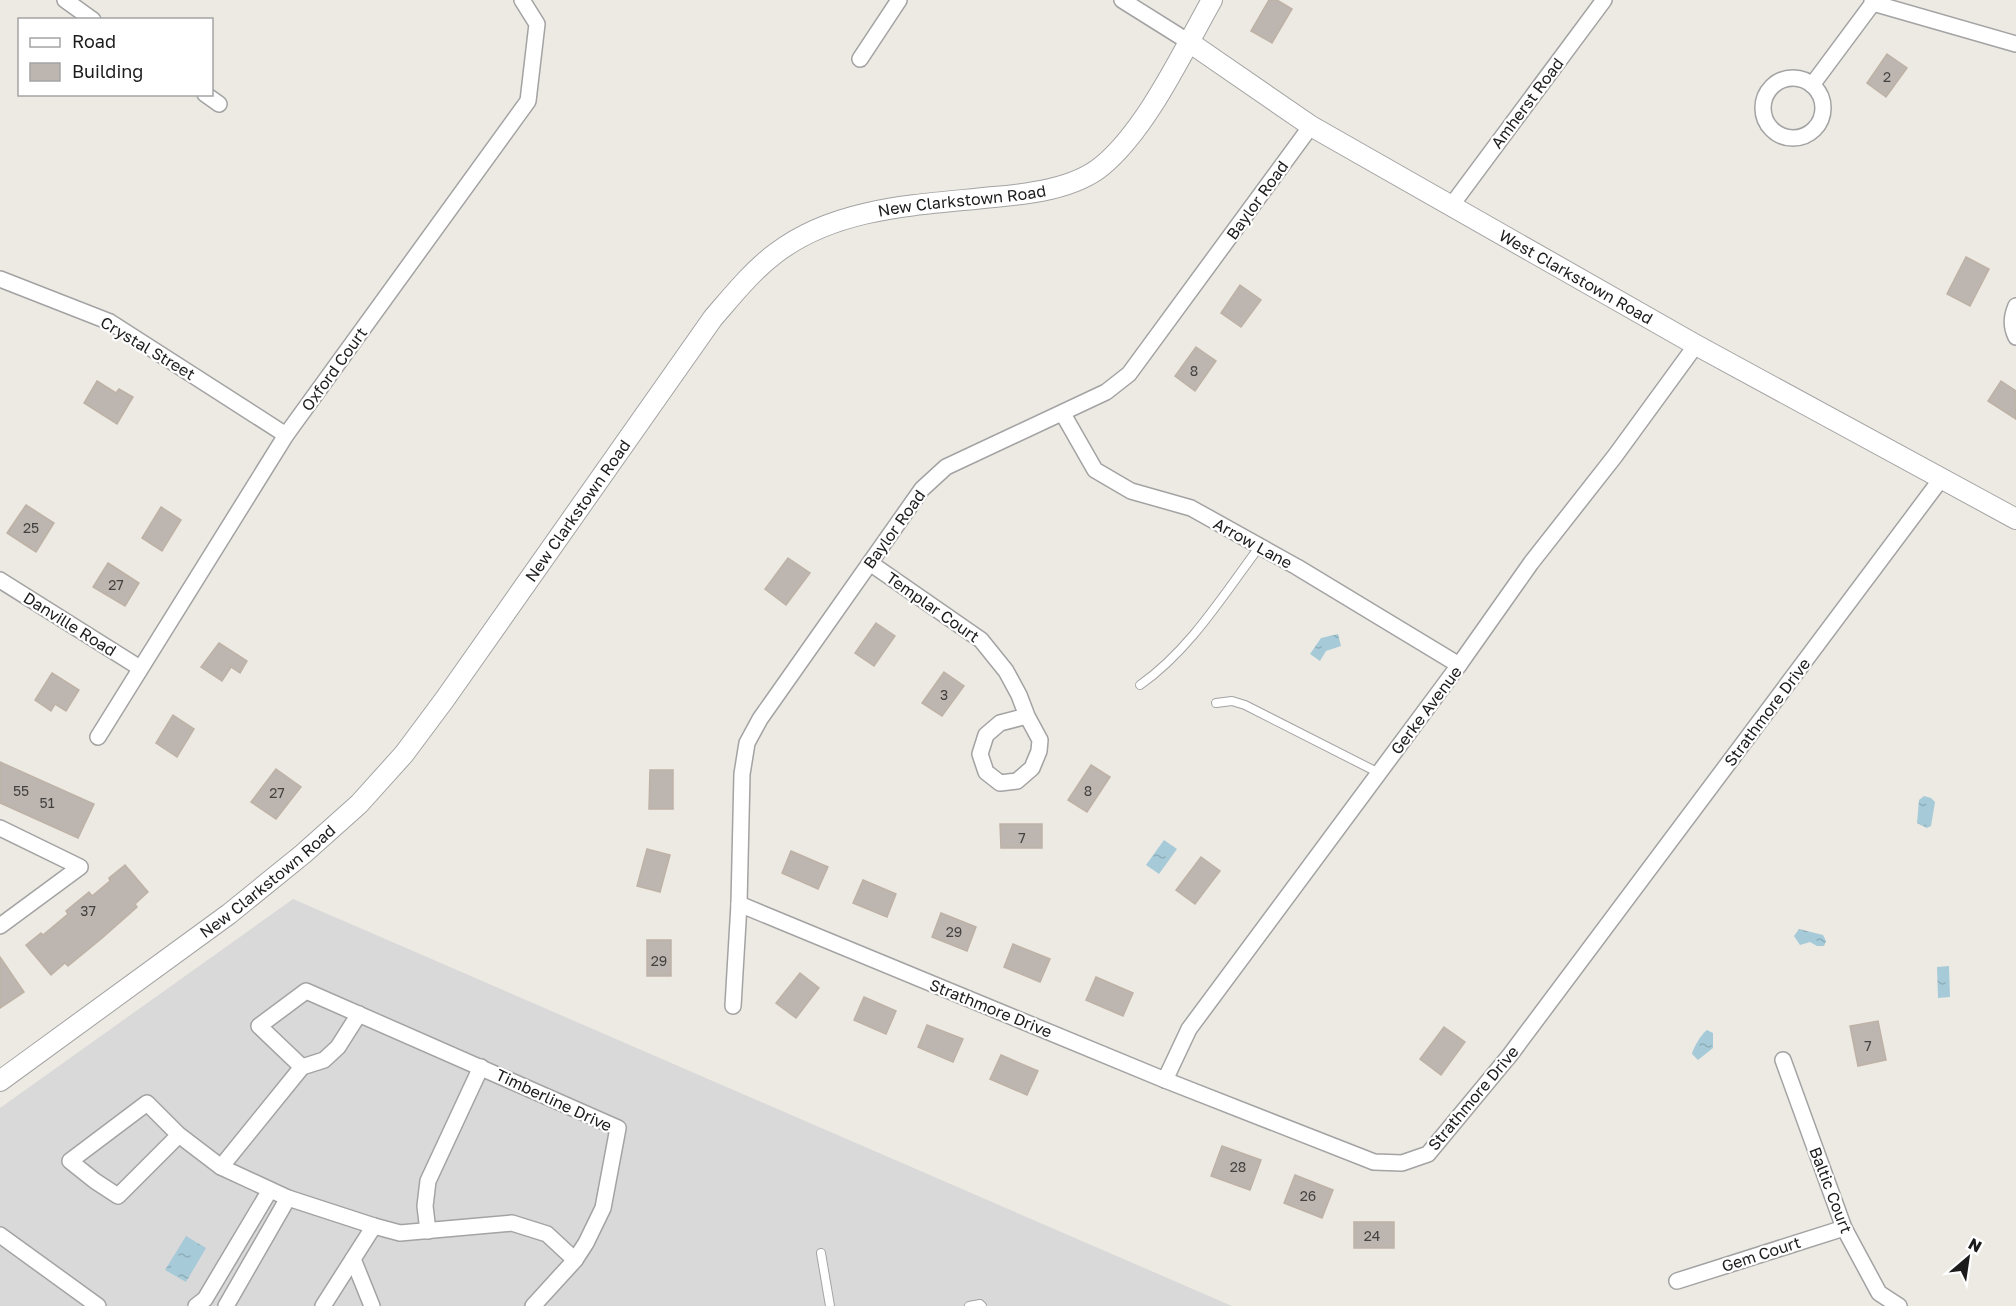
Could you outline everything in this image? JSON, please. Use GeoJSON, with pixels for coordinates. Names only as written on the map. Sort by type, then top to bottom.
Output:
{"type":"FeatureCollection","features":[{"type":"Feature","properties":{"kind":"street"},"geometry":{"type":"LineString","coordinates":[[64,0],[90,18]]}},
{"type":"Feature","properties":{"kind":"street","name":"Oxford Court"},"geometry":{"type":"LineString","coordinates":[[98,737],[286,435],[528,101],[537,24],[522,0]]}},
{"type":"Feature","properties":{"kind":"street"},"geometry":{"type":"LineString","coordinates":[[860,59],[899,0]]}},
{"type":"Feature","properties":{"kind":"street"},"geometry":{"type":"LineString","coordinates":[[1122,0],[1189,42],[1212,0]]}},
{"type":"Feature","properties":{"kind":"street","name":"Amherst Road"},"geometry":{"type":"LineString","coordinates":[[1451,206],[1604,0]]}},
{"type":"Feature","properties":{"kind":"street"},"geometry":{"type":"LineString","coordinates":[[1812,85],[1872,1],[2016,44]]}},
{"type":"Feature","properties":{"kind":"street","name":"West Clarkstown Road"},"geometry":{"type":"LineString","coordinates":[[1189,42],[1311,126],[1696,345],[2016,519]]}},
{"type":"Feature","properties":{"kind":"street","name":"New Clarkstown Road"},"geometry":{"type":"LineString","coordinates":[[0,1081],[229,914],[360,804],[404,754],[445,699],[713,318],[743,282],[777,252],[818,229],[857,215],[1024,194],[1074,181],[1101,167],[1129,139],[1189,42]]}},
{"type":"Feature","properties":{"kind":"street"},"geometry":{"type":"LineString","coordinates":[[208,96],[219,104]]}},
{"type":"Feature","properties":{"kind":"street","name":"Baylor Road"},"geometry":{"type":"LineString","coordinates":[[733,1006],[739,904],[742,774],[747,743],[760,719],[921,489],[946,467],[1063,414],[1106,392],[1129,375],[1311,126]]}},
{"type":"Feature","properties":{"kind":"street","name":"Crystal Street"},"geometry":{"type":"LineString","coordinates":[[0,279],[110,322],[286,435]]}},
{"type":"Feature","properties":{"kind":"street"},"geometry":{"type":"LineString","coordinates":[[2016,306],[2012,316],[2012,328],[2016,337]]}},
{"type":"Feature","properties":{"kind":"street","name":"Gerke Avenue"},"geometry":{"type":"LineString","coordinates":[[1165,1080],[1189,1029],[1459,665],[1531,563],[1616,456],[1696,345]]}},
{"type":"Feature","properties":{"kind":"street","name":"Arrow Lane"},"geometry":{"type":"LineString","coordinates":[[1063,414],[1095,470],[1131,491],[1191,508],[1260,546],[1459,665]]}},
{"type":"Feature","properties":{"kind":"street","name":"Strathmore Drive"},"geometry":{"type":"LineString","coordinates":[[739,904],[1165,1080],[1374,1162],[1402,1163],[1428,1154],[1510,1054],[1941,478]]}},
{"type":"Feature","properties":{"kind":"street","name":"Templar Court"},"geometry":{"type":"LineString","coordinates":[[870,563],[981,640],[1006,671],[1040,740],[1039,751],[1032,768],[1017,781],[1000,783],[987,772],[980,754],[986,735],[1000,723],[1027,716]]}},
{"type":"Feature","properties":{"kind":"street","name":"Danville Road"},"geometry":{"type":"LineString","coordinates":[[0,580],[140,668]]}},
{"type":"Feature","properties":{"kind":"street"},"geometry":{"type":"LineString","coordinates":[[0,828],[80,867],[0,926]]}},
{"type":"Feature","properties":{"kind":"street","name":"Timberline Drive"},"geometry":{"type":"LineString","coordinates":[[302,1067],[259,1026],[306,991],[618,1128],[603,1208],[575,1260]]}},
{"type":"Feature","properties":{"kind":"street"},"geometry":{"type":"LineString","coordinates":[[221,1167],[302,1067],[324,1060],[338,1047],[358,1014]]}},
{"type":"Feature","properties":{"kind":"street","name":"Baltic Court"},"geometry":{"type":"LineString","coordinates":[[1782,1060],[1844,1227],[1879,1293],[1899,1306]]}},
{"type":"Feature","properties":{"kind":"street","name":"Timberline Drive"},"geometry":{"type":"LineString","coordinates":[[428,1231],[425,1206],[428,1181],[481,1067]]}},
{"type":"Feature","properties":{"kind":"street"},"geometry":{"type":"LineString","coordinates":[[179,1135],[118,1196],[70,1161],[147,1103],[179,1135],[221,1167],[288,1198],[400,1233],[512,1223],[547,1234],[575,1260],[532,1306]]}},
{"type":"Feature","properties":{"kind":"street"},"geometry":{"type":"LineString","coordinates":[[196,1306],[205,1299],[270,1190]]}},
{"type":"Feature","properties":{"kind":"street"},"geometry":{"type":"LineString","coordinates":[[226,1306],[288,1198]]}},
{"type":"Feature","properties":{"kind":"street"},"geometry":{"type":"LineString","coordinates":[[323,1306],[374,1226]]}},
{"type":"Feature","properties":{"kind":"street","name":"Gem Court"},"geometry":{"type":"LineString","coordinates":[[1677,1281],[1844,1227]]}},
{"type":"Feature","properties":{"kind":"street"},"geometry":{"type":"LineString","coordinates":[[0,1234],[98,1306]]}},
{"type":"Feature","properties":{"kind":"street"},"geometry":{"type":"LineString","coordinates":[[353,1259],[372,1306]]}},
{"type":"Feature","properties":{"kind":"lane"},"geometry":{"type":"LineString","coordinates":[[1140,685],[1185,645],[1260,546]]}},
{"type":"Feature","properties":{"kind":"lane"},"geometry":{"type":"LineString","coordinates":[[1216,703],[1232,701],[1245,705],[1379,773]]}},
{"type":"Feature","properties":{"kind":"lane"},"geometry":{"type":"LineString","coordinates":[[821,1253],[830,1306]]}},
{"type":"Feature","properties":{"kind":"lane"},"geometry":{"type":"LineString","coordinates":[[969,1306],[980,1304],[982,1306]]}},
{"type":"Feature","properties":{"kind":"shaded area"},"geometry":{"type":"Polygon","coordinates":[[[293,899],[1232,1306],[0,1306],[0,1108],[293,899]]]}},
{"type":"Feature","properties":{"kind":"water"},"geometry":{"type":"Polygon","coordinates":[[[1338,634],[1341,646],[1326,651],[1320,661],[1310,654],[1321,638],[1338,634]]]}},
{"type":"Feature","properties":{"kind":"water"},"geometry":{"type":"Polygon","coordinates":[[[1924,796],[1935,802],[1931,826],[1927,828],[1917,823],[1919,800],[1924,796]]]}},
{"type":"Feature","properties":{"kind":"water"},"geometry":{"type":"Polygon","coordinates":[[[1164,840],[1177,849],[1159,874],[1146,865],[1164,840]]]}},
{"type":"Feature","properties":{"kind":"water"},"geometry":{"type":"Polygon","coordinates":[[[1799,929],[1823,935],[1826,941],[1824,946],[1817,946],[1810,942],[1800,945],[1794,936],[1799,929]]]}},
{"type":"Feature","properties":{"kind":"water"},"geometry":{"type":"Polygon","coordinates":[[[1949,966],[1950,997],[1938,998],[1937,967],[1949,966]]]}},
{"type":"Feature","properties":{"kind":"water"},"geometry":{"type":"Polygon","coordinates":[[[1707,1030],[1713,1033],[1713,1048],[1698,1060],[1692,1054],[1700,1037],[1707,1030]]]}},
{"type":"Feature","properties":{"kind":"water"},"geometry":{"type":"Polygon","coordinates":[[[186,1236],[206,1248],[186,1282],[165,1270],[186,1236]]]}},
{"type":"Feature","properties":{"kind":"building"},"geometry":{"type":"Polygon","coordinates":[[[1269,0],[1277,0],[1292,9],[1272,43],[1251,31],[1269,0]]]}},
{"type":"Feature","properties":{"kind":"building"},"geometry":{"type":"Polygon","coordinates":[[[1887,54],[1907,68],[1886,97],[1867,83],[1887,54]]]}},
{"type":"Feature","properties":{"kind":"building"},"geometry":{"type":"Polygon","coordinates":[[[1966,257],[1989,269],[1970,306],[1947,294],[1966,257]]]}},
{"type":"Feature","properties":{"kind":"building"},"geometry":{"type":"Polygon","coordinates":[[[1240,285],[1261,300],[1241,327],[1221,313],[1240,285]]]}},
{"type":"Feature","properties":{"kind":"building"},"geometry":{"type":"Polygon","coordinates":[[[1196,347],[1216,361],[1195,391],[1175,376],[1196,347]]]}},
{"type":"Feature","properties":{"kind":"building"},"geometry":{"type":"Polygon","coordinates":[[[97,381],[116,393],[119,389],[133,397],[117,424],[84,403],[97,381]]]}},
{"type":"Feature","properties":{"kind":"building"},"geometry":{"type":"Polygon","coordinates":[[[2001,381],[2016,391],[2016,419],[1988,401],[2001,381]]]}},
{"type":"Feature","properties":{"kind":"building"},"geometry":{"type":"Polygon","coordinates":[[[26,505],[54,523],[36,552],[7,533],[26,505]]]}},
{"type":"Feature","properties":{"kind":"building"},"geometry":{"type":"Polygon","coordinates":[[[161,507],[181,520],[162,551],[142,538],[161,507]]]}},
{"type":"Feature","properties":{"kind":"building"},"geometry":{"type":"Polygon","coordinates":[[[788,558],[810,573],[786,605],[765,589],[788,558]]]}},
{"type":"Feature","properties":{"kind":"building"},"geometry":{"type":"Polygon","coordinates":[[[108,563],[139,583],[125,606],[93,587],[108,563]]]}},
{"type":"Feature","properties":{"kind":"building"},"geometry":{"type":"Polygon","coordinates":[[[876,623],[895,636],[874,666],[855,653],[876,623]]]}},
{"type":"Feature","properties":{"kind":"building"},"geometry":{"type":"Polygon","coordinates":[[[219,643],[247,661],[240,673],[231,667],[222,681],[201,667],[219,643]]]}},
{"type":"Feature","properties":{"kind":"building"},"geometry":{"type":"Polygon","coordinates":[[[944,672],[964,686],[942,716],[922,703],[944,672]]]}},
{"type":"Feature","properties":{"kind":"building"},"geometry":{"type":"Polygon","coordinates":[[[52,673],[79,690],[66,711],[55,704],[51,711],[35,700],[52,673]]]}},
{"type":"Feature","properties":{"kind":"building"},"geometry":{"type":"Polygon","coordinates":[[[173,715],[194,729],[177,757],[156,743],[173,715]]]}},
{"type":"Feature","properties":{"kind":"building"},"geometry":{"type":"Polygon","coordinates":[[[0,762],[94,804],[78,838],[0,803],[0,762]]]}},
{"type":"Feature","properties":{"kind":"building"},"geometry":{"type":"Polygon","coordinates":[[[1091,765],[1110,777],[1087,812],[1068,800],[1091,765]]]}},
{"type":"Feature","properties":{"kind":"building"},"geometry":{"type":"Polygon","coordinates":[[[276,769],[301,787],[276,819],[251,802],[276,769]]]}},
{"type":"Feature","properties":{"kind":"building"},"geometry":{"type":"Polygon","coordinates":[[[650,770],[673,770],[673,809],[649,809],[650,770]]]}},
{"type":"Feature","properties":{"kind":"building"},"geometry":{"type":"Polygon","coordinates":[[[1000,824],[1042,824],[1042,848],[1001,848],[1000,824]]]}},
{"type":"Feature","properties":{"kind":"building"},"geometry":{"type":"Polygon","coordinates":[[[647,849],[670,855],[660,892],[637,886],[647,849]]]}},
{"type":"Feature","properties":{"kind":"building"},"geometry":{"type":"Polygon","coordinates":[[[791,851],[828,867],[818,889],[782,873],[791,851]]]}},
{"type":"Feature","properties":{"kind":"building"},"geometry":{"type":"Polygon","coordinates":[[[1201,857],[1220,871],[1195,904],[1176,890],[1201,857]]]}},
{"type":"Feature","properties":{"kind":"building"},"geometry":{"type":"Polygon","coordinates":[[[125,865],[148,892],[135,904],[137,907],[101,939],[68,966],[65,963],[51,975],[26,945],[41,933],[43,935],[68,914],[66,911],[89,892],[92,896],[125,865]]]}},
{"type":"Feature","properties":{"kind":"building"},"geometry":{"type":"Polygon","coordinates":[[[863,880],[896,894],[887,917],[853,903],[863,880]]]}},
{"type":"Feature","properties":{"kind":"building"},"geometry":{"type":"Polygon","coordinates":[[[941,913],[976,927],[967,951],[932,937],[941,913]]]}},
{"type":"Feature","properties":{"kind":"building"},"geometry":{"type":"Polygon","coordinates":[[[647,940],[671,940],[671,976],[647,976],[647,940]]]}},
{"type":"Feature","properties":{"kind":"building"},"geometry":{"type":"Polygon","coordinates":[[[1013,944],[1050,959],[1040,982],[1004,967],[1013,944]]]}},
{"type":"Feature","properties":{"kind":"building"},"geometry":{"type":"Polygon","coordinates":[[[0,957],[24,992],[0,1008],[0,957]]]}},
{"type":"Feature","properties":{"kind":"building"},"geometry":{"type":"Polygon","coordinates":[[[800,973],[819,988],[796,1018],[776,1003],[800,973]]]}},
{"type":"Feature","properties":{"kind":"building"},"geometry":{"type":"Polygon","coordinates":[[[1096,977],[1133,993],[1123,1016],[1086,1000],[1096,977]]]}},
{"type":"Feature","properties":{"kind":"building"},"geometry":{"type":"Polygon","coordinates":[[[864,997],[896,1011],[886,1034],[854,1020],[864,997]]]}},
{"type":"Feature","properties":{"kind":"building"},"geometry":{"type":"Polygon","coordinates":[[[1878,1021],[1886,1060],[1858,1066],[1850,1026],[1878,1021]]]}},
{"type":"Feature","properties":{"kind":"building"},"geometry":{"type":"Polygon","coordinates":[[[927,1025],[963,1039],[953,1062],[918,1047],[927,1025]]]}},
{"type":"Feature","properties":{"kind":"building"},"geometry":{"type":"Polygon","coordinates":[[[1444,1027],[1465,1042],[1441,1075],[1420,1059],[1444,1027]]]}},
{"type":"Feature","properties":{"kind":"building"},"geometry":{"type":"Polygon","coordinates":[[[1001,1055],[1038,1071],[1027,1095],[990,1079],[1001,1055]]]}},
{"type":"Feature","properties":{"kind":"building"},"geometry":{"type":"Polygon","coordinates":[[[1222,1146],[1261,1160],[1250,1190],[1211,1176],[1222,1146]]]}},
{"type":"Feature","properties":{"kind":"building"},"geometry":{"type":"Polygon","coordinates":[[[1295,1175],[1333,1190],[1322,1218],[1284,1203],[1295,1175]]]}},
{"type":"Feature","properties":{"kind":"building"},"geometry":{"type":"Polygon","coordinates":[[[1354,1222],[1394,1222],[1394,1248],[1354,1248],[1354,1222]]]}}]}
